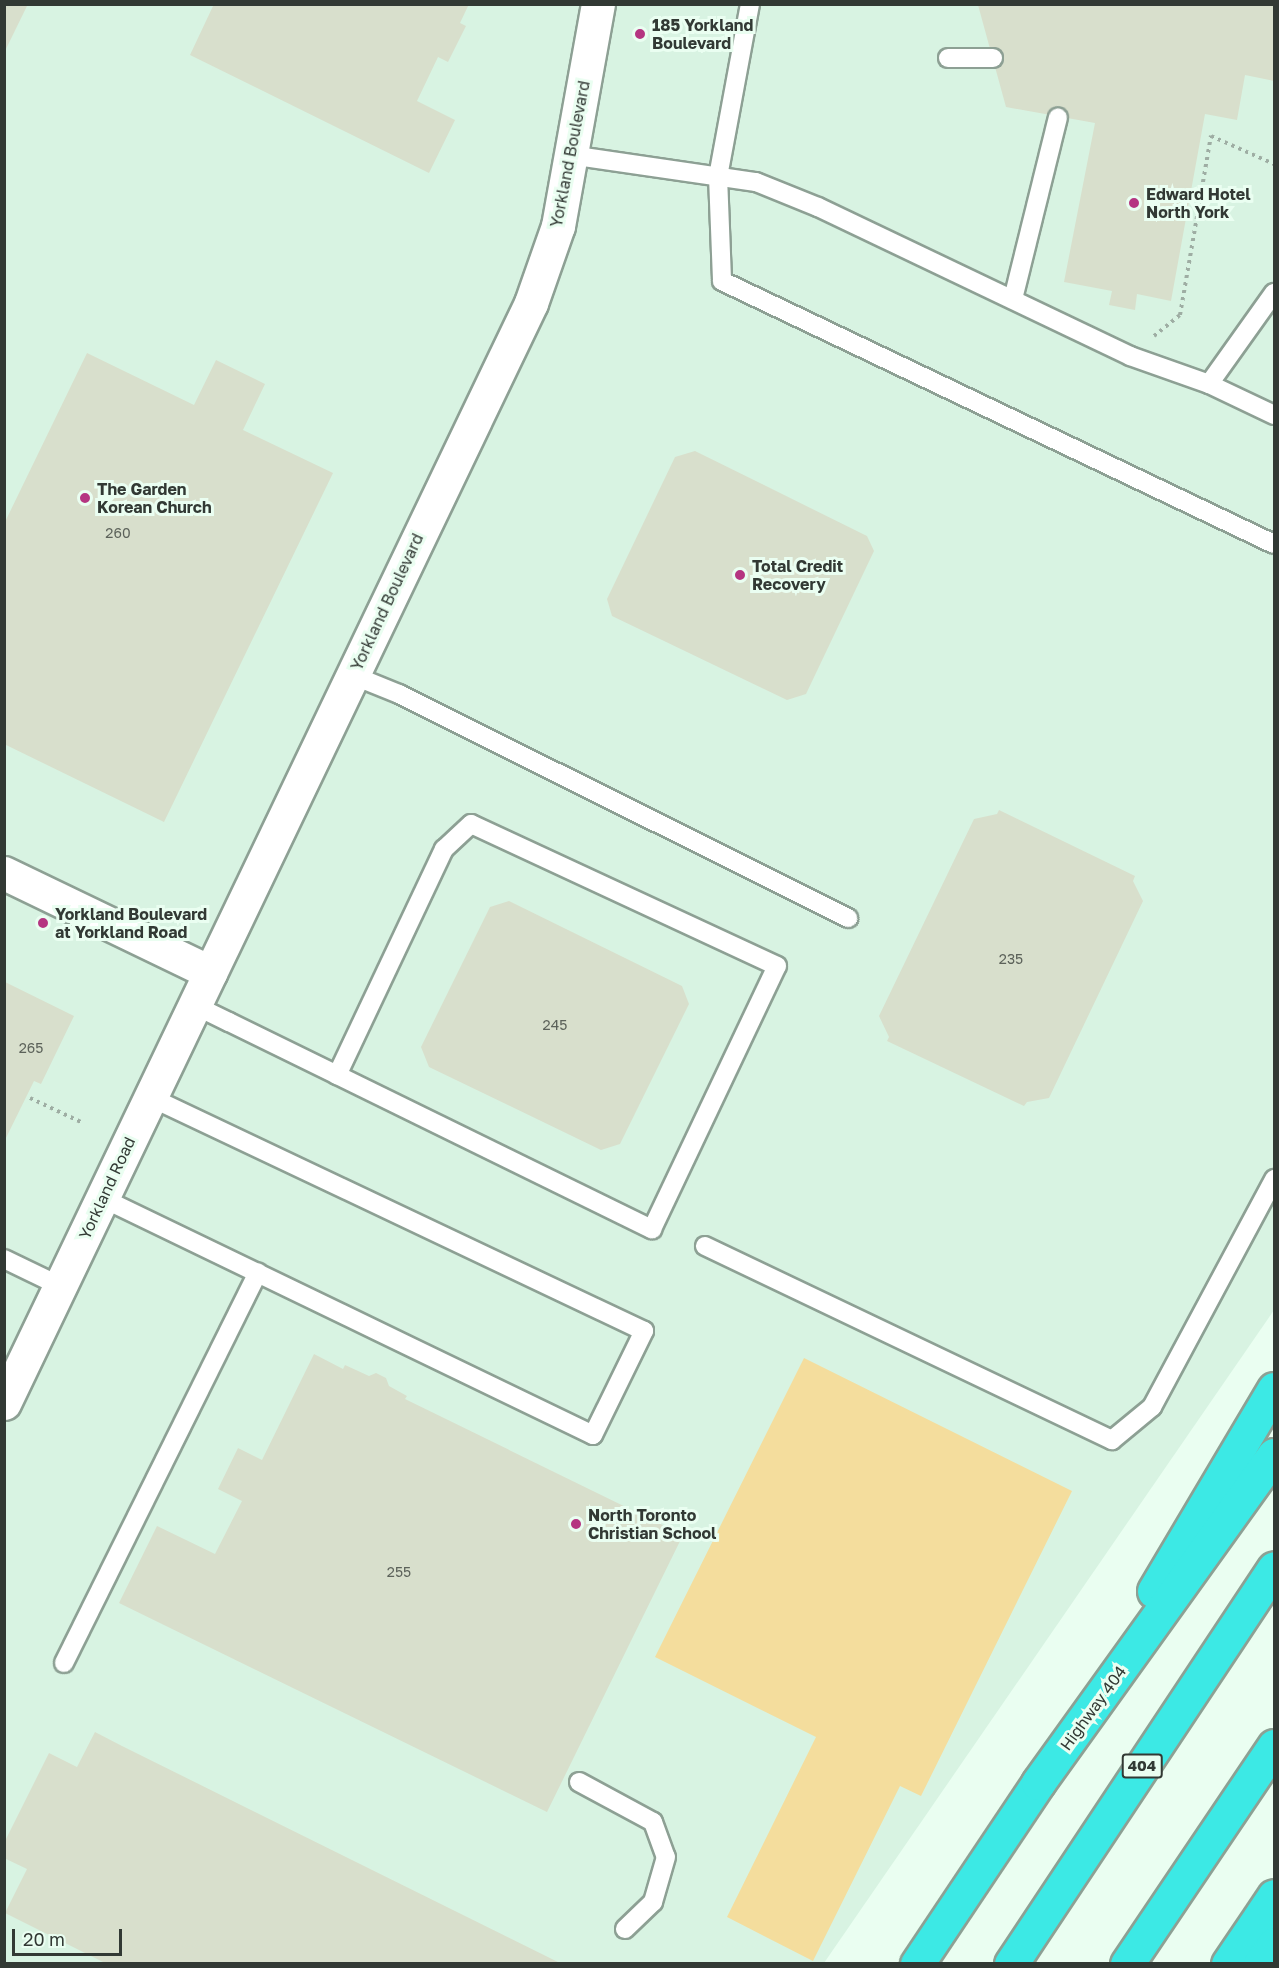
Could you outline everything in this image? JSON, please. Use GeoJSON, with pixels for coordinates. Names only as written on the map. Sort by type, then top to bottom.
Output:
{"type":"FeatureCollection","features":[{"type":"Feature","properties":{"kind":"highway"},"geometry":{"type":"LineString","coordinates":[[1038,1783],[1275,1389]]}},
{"type":"Feature","properties":{"kind":"highway","name":"Highway 404"},"geometry":{"type":"LineString","coordinates":[[916,1964],[1038,1783],[1275,1455]]}},
{"type":"Feature","properties":{"kind":"highway","name":"404"},"geometry":{"type":"LineString","coordinates":[[1011,1964],[1275,1568]]}},
{"type":"Feature","properties":{"kind":"highway"},"geometry":{"type":"LineString","coordinates":[[1127,1964],[1275,1746]]}},
{"type":"Feature","properties":{"kind":"highway"},"geometry":{"type":"LineString","coordinates":[[1228,1964],[1275,1896]]}},
{"type":"Feature","properties":{"kind":"highway"},"geometry":{"type":"LineString","coordinates":[[1260,1964],[1275,1944]]}},
{"type":"Feature","properties":{"kind":"street","name":"Yorkland Boulevard"},"geometry":{"type":"LineString","coordinates":[[210,972],[531,303],[558,226],[598,4]]}},
{"type":"Feature","properties":{"kind":"street"},"geometry":{"type":"LineString","coordinates":[[4,873],[210,972]]}},
{"type":"Feature","properties":{"kind":"street","name":"Yorkland Road"},"geometry":{"type":"LineString","coordinates":[[4,1403],[210,972]]}},
{"type":"Feature","properties":{"kind":"lane"},"geometry":{"type":"LineString","coordinates":[[750,4],[718,176],[722,281],[1275,544]]}},
{"type":"Feature","properties":{"kind":"lane"},"geometry":{"type":"LineString","coordinates":[[948,58],[993,58]]}},
{"type":"Feature","properties":{"kind":"lane"},"geometry":{"type":"LineString","coordinates":[[1013,299],[1058,117]]}},
{"type":"Feature","properties":{"kind":"lane"},"geometry":{"type":"LineString","coordinates":[[570,155],[756,182],[818,207],[1130,356],[1209,384],[1275,415]]}},
{"type":"Feature","properties":{"kind":"lane"},"geometry":{"type":"LineString","coordinates":[[1209,384],[1275,293]]}},
{"type":"Feature","properties":{"kind":"lane"},"geometry":{"type":"LineString","coordinates":[[352,675],[399,694],[848,918]]}},
{"type":"Feature","properties":{"kind":"lane"},"geometry":{"type":"LineString","coordinates":[[194,1005],[652,1229],[777,966],[471,824],[444,849],[338,1075]]}},
{"type":"Feature","properties":{"kind":"lane"},"geometry":{"type":"LineString","coordinates":[[102,1198],[593,1435],[644,1331],[150,1097]]}},
{"type":"Feature","properties":{"kind":"lane"},"geometry":{"type":"LineString","coordinates":[[705,1246],[1112,1440],[1152,1407],[1275,1179]]}},
{"type":"Feature","properties":{"kind":"lane"},"geometry":{"type":"LineString","coordinates":[[4,1259],[60,1286]]}},
{"type":"Feature","properties":{"kind":"lane"},"geometry":{"type":"LineString","coordinates":[[64,1664],[258,1273]]}},
{"type":"Feature","properties":{"kind":"lane"},"geometry":{"type":"LineString","coordinates":[[579,1782],[653,1822],[666,1857],[653,1902],[625,1929]]}},
{"type":"Feature","properties":{"kind":"path"},"geometry":{"type":"LineString","coordinates":[[1130,356],[1180,315],[1211,136],[1275,164]]}},
{"type":"Feature","properties":{"kind":"path"},"geometry":{"type":"LineString","coordinates":[[30,1098],[81,1122]]}},
{"type":"Feature","properties":{"kind":"shaded area"},"geometry":{"type":"Polygon","coordinates":[[[5,5],[1274,5],[1274,1310],[824,1963],[5,1964],[5,5]]]}},
{"type":"Feature","properties":{"kind":"shaded area"},"geometry":{"type":"Polygon","coordinates":[[[804,1358],[1072,1491],[921,1796],[900,1786],[813,1961],[727,1917],[816,1737],[655,1657],[804,1358]]]}},
{"type":"Feature","properties":{"kind":"building"},"geometry":{"type":"Polygon","coordinates":[[[4,4],[28,4],[4,53],[4,4]]]}},
{"type":"Feature","properties":{"kind":"building"},"geometry":{"type":"Polygon","coordinates":[[[214,4],[469,4],[460,23],[466,26],[448,62],[438,57],[417,101],[455,120],[429,173],[190,55],[214,4]]]}},
{"type":"Feature","properties":{"kind":"building","name":"Edward Hotel North York"},"geometry":{"type":"Polygon","coordinates":[[[978,5],[1274,5],[1274,81],[1245,75],[1237,120],[1205,114],[1171,301],[1137,294],[1135,310],[1109,305],[1112,291],[1064,282],[1095,123],[1006,107],[978,5]]]}},
{"type":"Feature","properties":{"kind":"building"},"geometry":{"type":"Polygon","coordinates":[[[87,353],[194,405],[216,360],[265,384],[243,430],[333,473],[164,822],[4,744],[4,524],[87,353]]]}},
{"type":"Feature","properties":{"kind":"building","name":"Total Credit Recovery"},"geometry":{"type":"Polygon","coordinates":[[[695,451],[867,536],[874,551],[806,694],[787,700],[612,616],[607,599],[675,457],[695,451]]]}},
{"type":"Feature","properties":{"kind":"building"},"geometry":{"type":"Polygon","coordinates":[[[999,810],[1135,876],[1133,881],[1143,901],[1049,1098],[1027,1102],[1024,1106],[887,1041],[889,1037],[879,1016],[974,819],[997,814],[999,810]]]}},
{"type":"Feature","properties":{"kind":"building"},"geometry":{"type":"Polygon","coordinates":[[[509,901],[682,986],[689,1004],[620,1144],[601,1150],[429,1067],[421,1047],[490,907],[509,901]]]}},
{"type":"Feature","properties":{"kind":"building"},"geometry":{"type":"Polygon","coordinates":[[[5,982],[74,1016],[41,1084],[34,1081],[4,1142],[5,982]]]}},
{"type":"Feature","properties":{"kind":"building"},"geometry":{"type":"Polygon","coordinates":[[[314,1354],[343,1369],[345,1365],[369,1376],[376,1373],[386,1378],[389,1386],[407,1396],[405,1399],[683,1535],[547,1812],[119,1603],[157,1526],[215,1554],[242,1501],[218,1489],[238,1448],[262,1460],[314,1354]]]}},
{"type":"Feature","properties":{"kind":"building"},"geometry":{"type":"Polygon","coordinates":[[[95,1732],[562,1964],[107,1964],[5,1913],[27,1869],[4,1858],[4,1843],[49,1753],[77,1767],[95,1732]]]}},
{"type":"Feature","properties":{"kind":"place","name":"185 Yorkland Boulevard"},"geometry":{"type":"Point","coordinates":[640,34]}},
{"type":"Feature","properties":{"kind":"place","name":"Edward Hotel North York"},"geometry":{"type":"Point","coordinates":[1134,203]}},
{"type":"Feature","properties":{"kind":"place","name":"The Garden Korean Church"},"geometry":{"type":"Point","coordinates":[85,498]}},
{"type":"Feature","properties":{"kind":"place","name":"Total Credit Recovery"},"geometry":{"type":"Point","coordinates":[740,575]}},
{"type":"Feature","properties":{"kind":"place","name":"Yorkland Boulevard at Yorkland Road"},"geometry":{"type":"Point","coordinates":[43,923]}},
{"type":"Feature","properties":{"kind":"place","name":"North Toronto Christian School"},"geometry":{"type":"Point","coordinates":[576,1524]}}]}
